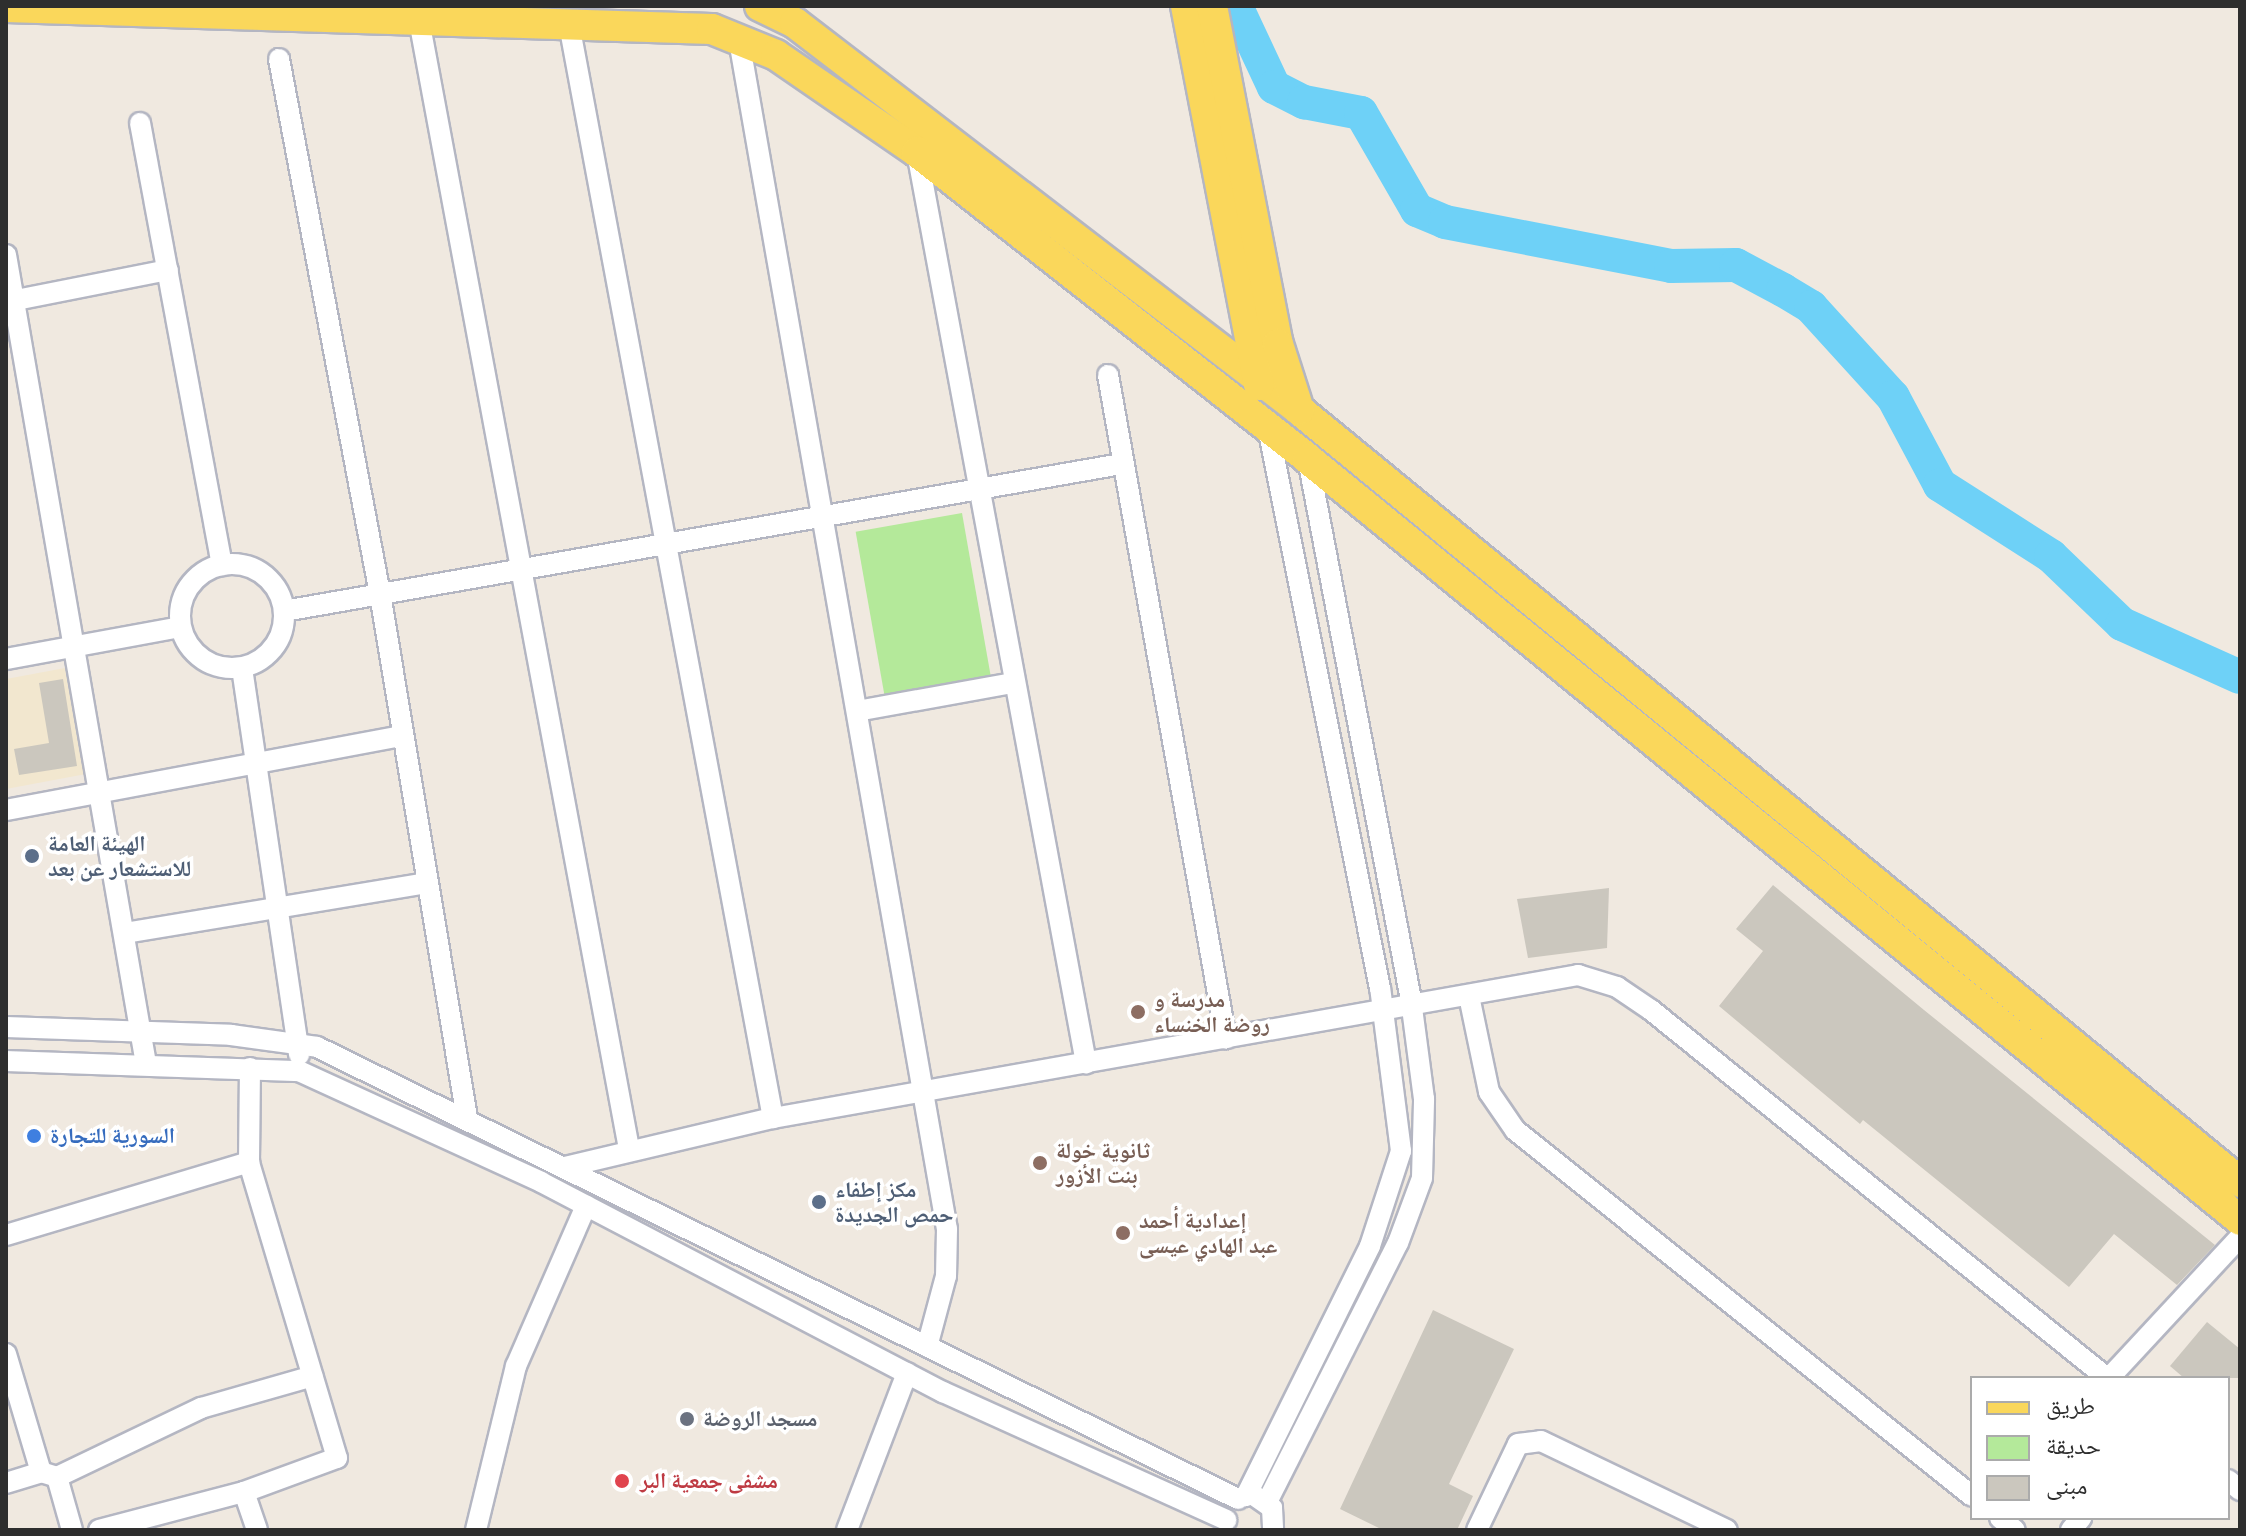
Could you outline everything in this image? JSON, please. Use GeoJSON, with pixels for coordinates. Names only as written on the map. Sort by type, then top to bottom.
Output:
{"type":"FeatureCollection","features":[{"type":"Feature","properties":{"kind":"main road"},"geometry":{"type":"LineString","coordinates":[[760,6],[795,23],[1258,377],[2240,1182]]}},
{"type":"Feature","properties":{"kind":"main road"},"geometry":{"type":"LineString","coordinates":[[1186,6],[1269,432]]}},
{"type":"Feature","properties":{"kind":"main road"},"geometry":{"type":"LineString","coordinates":[[6,7],[712,29],[776,55],[917,152],[1269,432],[1308,459],[2240,1220]]}},
{"type":"Feature","properties":{"kind":"main road"},"geometry":{"type":"LineString","coordinates":[[1214,19],[1272,316],[1298,409],[1308,459]]}},
{"type":"Feature","properties":{"kind":"street"},"geometry":{"type":"LineString","coordinates":[[419,20],[629,1149]]}},
{"type":"Feature","properties":{"kind":"street"},"geometry":{"type":"LineString","coordinates":[[569,24],[773,1118]]}},
{"type":"Feature","properties":{"kind":"street"},"geometry":{"type":"LineString","coordinates":[[739,40],[947,1229],[946,1276],[927,1347]]}},
{"type":"Feature","properties":{"kind":"street"},"geometry":{"type":"LineString","coordinates":[[279,59],[380,594],[467,1118]]}},
{"type":"Feature","properties":{"kind":"street"},"geometry":{"type":"LineString","coordinates":[[140,123],[222,565]]}},
{"type":"Feature","properties":{"kind":"street"},"geometry":{"type":"LineString","coordinates":[[917,152],[975,489],[1086,1063]]}},
{"type":"Feature","properties":{"kind":"street"},"geometry":{"type":"LineString","coordinates":[[6,255],[10,302],[78,646],[146,1064]]}},
{"type":"Feature","properties":{"kind":"street"},"geometry":{"type":"LineString","coordinates":[[10,302],[168,270]]}},
{"type":"Feature","properties":{"kind":"street"},"geometry":{"type":"LineString","coordinates":[[1108,375],[1121,464],[1226,1039]]}},
{"type":"Feature","properties":{"kind":"street"},"geometry":{"type":"LineString","coordinates":[[6,1061],[299,1071],[586,1206],[907,1373],[1227,1525],[1370,1246],[1401,1151],[1383,1012],[1269,432]]}},
{"type":"Feature","properties":{"kind":"street"},"geometry":{"type":"LineString","coordinates":[[1272,1517],[1398,1243],[1422,1178],[1424,1099],[1412,1007],[1308,459]]}},
{"type":"Feature","properties":{"kind":"street"},"geometry":{"type":"LineString","coordinates":[[284,611],[1121,464]]}},
{"type":"Feature","properties":{"kind":"street"},"geometry":{"type":"LineString","coordinates":[[222,565],[254,568],[269,579],[284,611],[273,650],[242,668],[200,658],[180,627],[187,588],[222,565]]}},
{"type":"Feature","properties":{"kind":"street"},"geometry":{"type":"LineString","coordinates":[[6,659],[180,627]]}},
{"type":"Feature","properties":{"kind":"street"},"geometry":{"type":"LineString","coordinates":[[242,668],[299,1045],[299,1071]]}},
{"type":"Feature","properties":{"kind":"street"},"geometry":{"type":"LineString","coordinates":[[857,711],[1013,683]]}},
{"type":"Feature","properties":{"kind":"street"},"geometry":{"type":"LineString","coordinates":[[6,810],[103,796],[402,736]]}},
{"type":"Feature","properties":{"kind":"street"},"geometry":{"type":"LineString","coordinates":[[125,933],[278,905],[427,883]]}},
{"type":"Feature","properties":{"kind":"street"},"geometry":{"type":"LineString","coordinates":[[565,1167],[629,1149],[773,1118],[1412,1007],[1578,975],[1617,987],[2105,1376]]}},
{"type":"Feature","properties":{"kind":"street"},"geometry":{"type":"LineString","coordinates":[[1469,996],[1489,1092],[1515,1130],[1970,1494]]}},
{"type":"Feature","properties":{"kind":"street"},"geometry":{"type":"LineString","coordinates":[[6,1027],[231,1035],[299,1045],[467,1118],[927,1347],[1242,1497],[1294,1530]]}},
{"type":"Feature","properties":{"kind":"street"},"geometry":{"type":"LineString","coordinates":[[99,1530],[244,1492],[337,1458],[249,1162],[250,1068]]}},
{"type":"Feature","properties":{"kind":"street"},"geometry":{"type":"LineString","coordinates":[[6,1235],[249,1162]]}},
{"type":"Feature","properties":{"kind":"street"},"geometry":{"type":"LineString","coordinates":[[476,1530],[516,1366],[586,1206]]}},
{"type":"Feature","properties":{"kind":"street"},"geometry":{"type":"LineString","coordinates":[[2110,1376],[2240,1237]]}},
{"type":"Feature","properties":{"kind":"street"},"geometry":{"type":"LineString","coordinates":[[6,1354],[12,1396],[72,1530]]}},
{"type":"Feature","properties":{"kind":"street"},"geometry":{"type":"LineString","coordinates":[[847,1530],[907,1373]]}},
{"type":"Feature","properties":{"kind":"street"},"geometry":{"type":"LineString","coordinates":[[6,1483],[49,1474],[201,1408],[313,1376]]}},
{"type":"Feature","properties":{"kind":"street"},"geometry":{"type":"LineString","coordinates":[[1477,1530],[1518,1444],[1541,1441],[1727,1530]]}},
{"type":"Feature","properties":{"kind":"street"},"geometry":{"type":"LineString","coordinates":[[244,1492],[257,1530]]}},
{"type":"Feature","properties":{"kind":"shaded area"},"geometry":{"type":"Polygon","coordinates":[[[65,668],[86,774],[6,789],[6,679],[65,668]]]}},
{"type":"Feature","properties":{"kind":"green space"},"geometry":{"type":"Polygon","coordinates":[[[962,513],[991,677],[885,696],[856,532],[962,513]]]}},
{"type":"Feature","properties":{"kind":"building"},"geometry":{"type":"Polygon","coordinates":[[[63,679],[77,766],[19,775],[14,749],[49,743],[39,683],[63,679]]]}},
{"type":"Feature","properties":{"kind":"building"},"geometry":{"type":"Polygon","coordinates":[[[1773,885],[2215,1245],[2177,1285],[2114,1234],[2069,1287],[1863,1120],[1860,1124],[1719,1006],[1763,951],[1736,929],[1773,885]]]}},
{"type":"Feature","properties":{"kind":"building"},"geometry":{"type":"Polygon","coordinates":[[[1609,888],[1607,948],[1528,958],[1517,899],[1609,888]]]}},
{"type":"Feature","properties":{"kind":"building"},"geometry":{"type":"Polygon","coordinates":[[[1433,1310],[1514,1349],[1449,1484],[1473,1496],[1457,1530],[1383,1530],[1340,1509],[1433,1310]]]}},
{"type":"Feature","properties":{"kind":"building"},"geometry":{"type":"Polygon","coordinates":[[[2207,1322],[2240,1349],[2240,1378],[2182,1376],[2170,1366],[2207,1322]]]}},
{"type":"Feature","properties":{"kind":"waterway"},"geometry":{"type":"LineString","coordinates":[[1236,6],[1274,87],[1304,102],[1361,113],[1417,210],[1445,222],[1671,266],[1736,265],[1811,307],[1893,397],[1940,485],[2051,556],[2122,624],[2240,677]]}},
{"type":"Feature","properties":{"kind":"place","name":"الهيئة العامة للاستشعار عن بعد"},"geometry":{"type":"Point","coordinates":[32,856]}},
{"type":"Feature","properties":{"kind":"place","name":"مدرسة و روضة الخنساء"},"geometry":{"type":"Point","coordinates":[1138,1012]}},
{"type":"Feature","properties":{"kind":"place","name":"السورية للتجارة"},"geometry":{"type":"Point","coordinates":[34,1136]}},
{"type":"Feature","properties":{"kind":"place","name":"ثانوية خولة بنت الأزور"},"geometry":{"type":"Point","coordinates":[1040,1163]}},
{"type":"Feature","properties":{"kind":"place","name":"مكز إطفاء حمص الجديدة"},"geometry":{"type":"Point","coordinates":[819,1202]}},
{"type":"Feature","properties":{"kind":"place","name":"إعدادية أحمد عبد الهادي عيسى"},"geometry":{"type":"Point","coordinates":[1123,1233]}},
{"type":"Feature","properties":{"kind":"place","name":"مسجد الروضة"},"geometry":{"type":"Point","coordinates":[687,1419]}},
{"type":"Feature","properties":{"kind":"place","name":"مشفى جمعية البر"},"geometry":{"type":"Point","coordinates":[622,1481]}}]}
